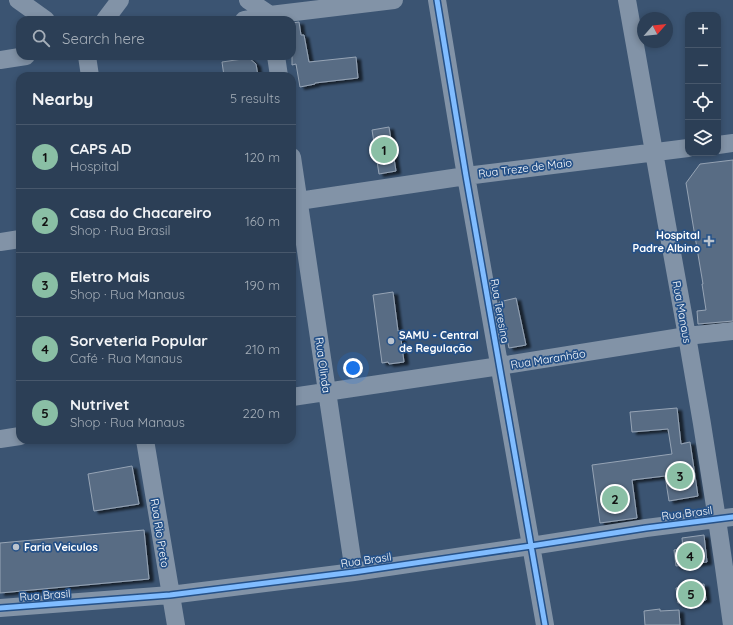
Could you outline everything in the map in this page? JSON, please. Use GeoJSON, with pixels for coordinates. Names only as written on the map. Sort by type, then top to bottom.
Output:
{"type":"FeatureCollection","features":[{"type":"Feature","properties":{"kind":"street"},"geometry":{"type":"LineString","coordinates":[[18,0],[40,16]]}},
{"type":"Feature","properties":{"kind":"street"},"geometry":{"type":"LineString","coordinates":[[109,16],[120,0]]}},
{"type":"Feature","properties":{"kind":"street"},"geometry":{"type":"LineString","coordinates":[[240,0],[244,16]]}},
{"type":"Feature","properties":{"kind":"street"},"geometry":{"type":"LineString","coordinates":[[248,0],[269,12]]}},
{"type":"Feature","properties":{"kind":"street"},"geometry":{"type":"LineString","coordinates":[[256,16],[269,12],[394,0]]}},
{"type":"Feature","properties":{"kind":"street","name":"Rua Teresina"},"geometry":{"type":"LineString","coordinates":[[437,0],[466,176],[545,625]]}},
{"type":"Feature","properties":{"kind":"street","name":"Rua Manaus"},"geometry":{"type":"LineString","coordinates":[[627,0],[687,336],[725,518],[732,625]]}},
{"type":"Feature","properties":{"kind":"street"},"geometry":{"type":"LineString","coordinates":[[0,60],[16,58]]}},
{"type":"Feature","properties":{"kind":"street"},"geometry":{"type":"LineString","coordinates":[[88,60],[89,72]]}},
{"type":"Feature","properties":{"kind":"street"},"geometry":{"type":"LineString","coordinates":[[277,60],[278,72]]}},
{"type":"Feature","properties":{"kind":"street"},"geometry":{"type":"LineString","coordinates":[[721,145],[733,143]]}},
{"type":"Feature","properties":{"kind":"street","name":"Rua Treze de Maio"},"geometry":{"type":"LineString","coordinates":[[296,201],[466,176],[685,148]]}},
{"type":"Feature","properties":{"kind":"street","name":"Rua Olinda"},"geometry":{"type":"LineString","coordinates":[[296,207],[327,392],[354,572]]}},
{"type":"Feature","properties":{"kind":"street"},"geometry":{"type":"LineString","coordinates":[[0,242],[16,240]]}},
{"type":"Feature","properties":{"kind":"street","name":"Rua Maranhão"},"geometry":{"type":"LineString","coordinates":[[296,396],[500,366],[687,336],[733,331]]}},
{"type":"Feature","properties":{"kind":"street"},"geometry":{"type":"LineString","coordinates":[[0,440],[16,437]]}},
{"type":"Feature","properties":{"kind":"street","name":"Rua Rio Preto"},"geometry":{"type":"LineString","coordinates":[[146,444],[176,625]]}},
{"type":"Feature","properties":{"kind":"street","name":"Rua Brasil"},"geometry":{"type":"LineString","coordinates":[[0,608],[170,595],[354,572],[646,528],[725,518]]}},
{"type":"Feature","properties":{"kind":"building"},"geometry":{"type":"Polygon","coordinates":[[[296,22],[299,22],[301,35],[304,35],[309,62],[356,57],[358,78],[315,83],[300,87],[296,64],[292,65],[292,60],[296,60],[296,22]]]}},
{"type":"Feature","properties":{"kind":"building"},"geometry":{"type":"Polygon","coordinates":[[[251,60],[256,64],[257,72],[223,72],[222,62],[251,60]]]}},
{"type":"Feature","properties":{"kind":"building"},"geometry":{"type":"Polygon","coordinates":[[[389,127],[396,171],[379,174],[372,130],[389,127]]]}},
{"type":"Feature","properties":{"kind":"building","name":"Hospital Padre Albino"},"geometry":{"type":"Polygon","coordinates":[[[733,160],[733,321],[698,324],[697,311],[706,310],[686,183],[700,164],[733,160]]]}},
{"type":"Feature","properties":{"kind":"building","name":"SAMU - Central de Regulação"},"geometry":{"type":"Polygon","coordinates":[[[393,292],[404,362],[389,364],[388,362],[382,363],[373,295],[393,292]]]}},
{"type":"Feature","properties":{"kind":"building"},"geometry":{"type":"Polygon","coordinates":[[[516,298],[526,345],[509,348],[499,302],[516,298]]]}},
{"type":"Feature","properties":{"kind":"building"},"geometry":{"type":"Polygon","coordinates":[[[677,408],[681,444],[690,442],[698,496],[669,501],[665,476],[632,480],[637,518],[600,523],[592,465],[672,454],[668,429],[632,432],[630,412],[677,408]]]}},
{"type":"Feature","properties":{"kind":"building"},"geometry":{"type":"Polygon","coordinates":[[[132,466],[139,504],[94,511],[88,474],[132,466]]]}},
{"type":"Feature","properties":{"kind":"building"},"geometry":{"type":"Polygon","coordinates":[[[144,530],[149,579],[0,593],[0,543],[144,530]]]}},
{"type":"Feature","properties":{"kind":"building"},"geometry":{"type":"Polygon","coordinates":[[[704,535],[707,562],[676,566],[674,550],[683,548],[682,538],[704,535]]]}},
{"type":"Feature","properties":{"kind":"building"},"geometry":{"type":"Polygon","coordinates":[[[704,584],[706,600],[678,603],[676,588],[704,584]]]}},
{"type":"Feature","properties":{"kind":"building"},"geometry":{"type":"Polygon","coordinates":[[[660,609],[660,611],[679,610],[680,625],[645,625],[644,611],[660,609]]]}},
{"type":"Feature","properties":{"kind":"cycle path"},"geometry":{"type":"LineString","coordinates":[[437,0],[466,176],[545,625]]}},
{"type":"Feature","properties":{"kind":"cycle path"},"geometry":{"type":"LineString","coordinates":[[0,608],[170,595],[354,572],[646,528],[733,517]]}},
{"type":"Feature","properties":{"kind":"place","name":"CAPS AD"},"geometry":{"type":"Point","coordinates":[384,150]}},
{"type":"Feature","properties":{"kind":"place","name":"Hospital Padre Albino"},"geometry":{"type":"Point","coordinates":[709,241]}},
{"type":"Feature","properties":{"kind":"place","name":"SAMU - Central de Regulação"},"geometry":{"type":"Point","coordinates":[391,341]}},
{"type":"Feature","properties":{"kind":"place","name":"Eletro Mais"},"geometry":{"type":"Point","coordinates":[680,476]}},
{"type":"Feature","properties":{"kind":"place","name":"Casa do Chacareiro"},"geometry":{"type":"Point","coordinates":[615,499]}},
{"type":"Feature","properties":{"kind":"place","name":"Faria Veiculos"},"geometry":{"type":"Point","coordinates":[16,547]}},
{"type":"Feature","properties":{"kind":"place","name":"Sorveteria Popular"},"geometry":{"type":"Point","coordinates":[690,556]}},
{"type":"Feature","properties":{"kind":"place","name":"Nutrivet"},"geometry":{"type":"Point","coordinates":[691,594]}}]}
